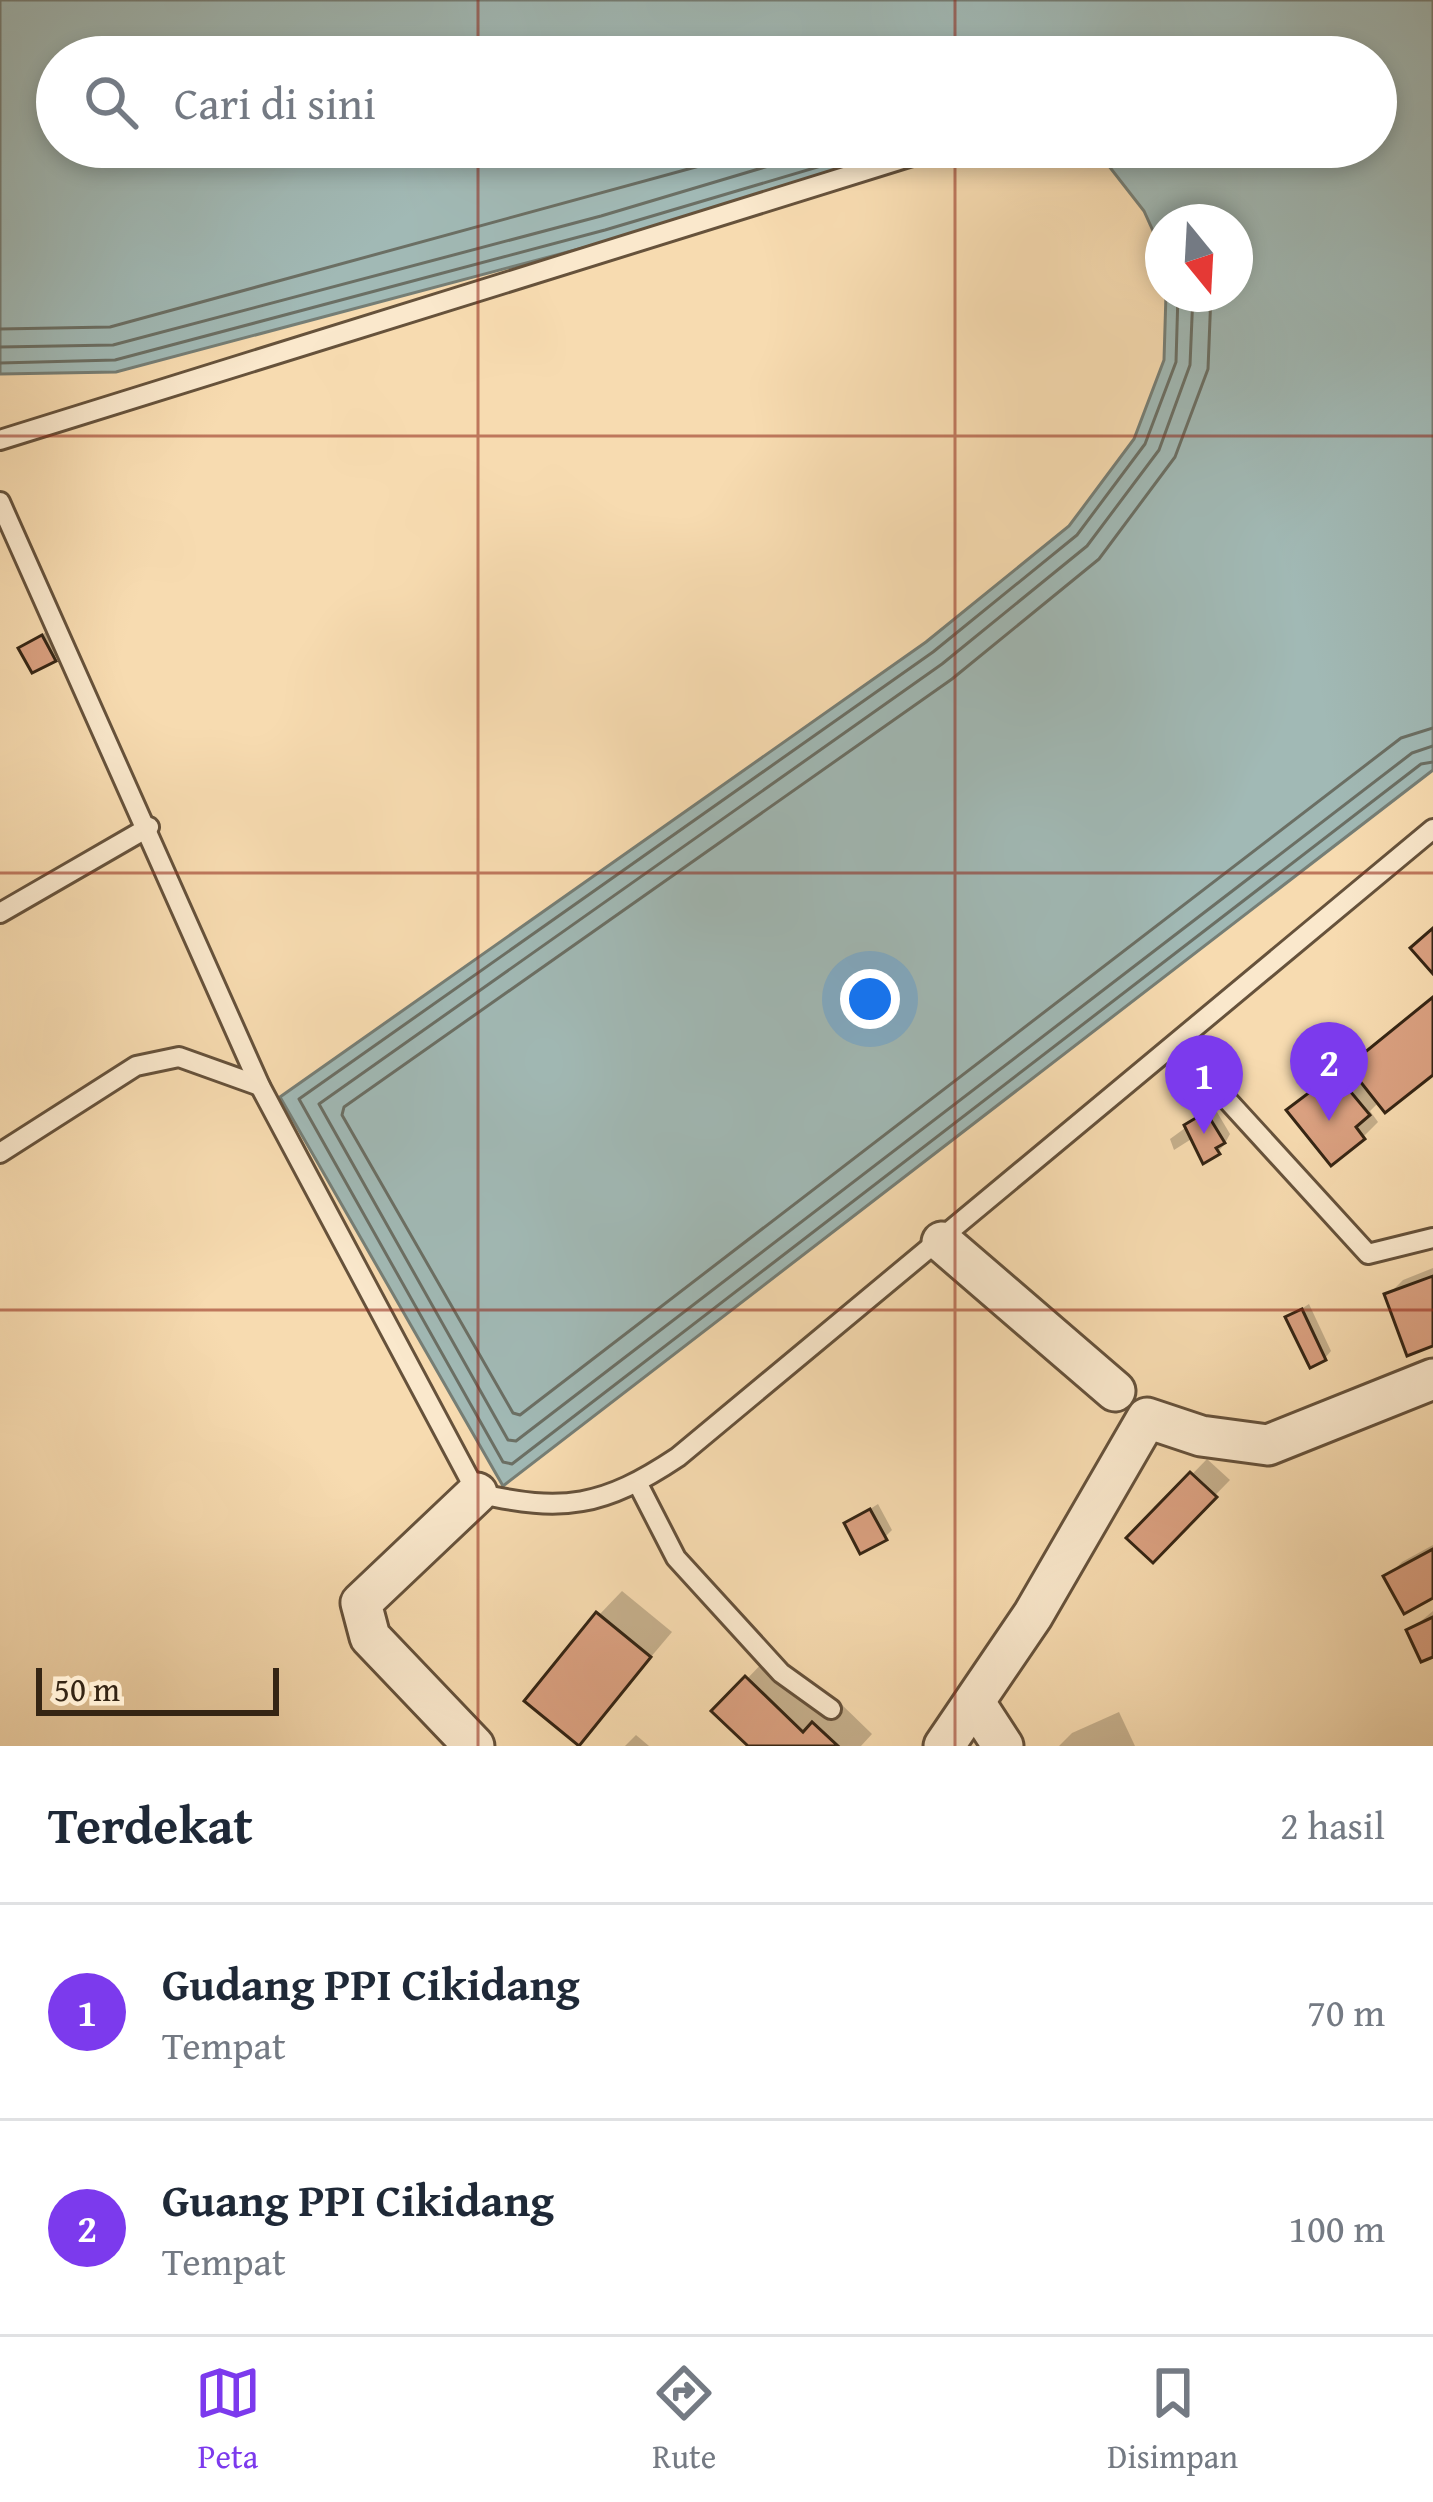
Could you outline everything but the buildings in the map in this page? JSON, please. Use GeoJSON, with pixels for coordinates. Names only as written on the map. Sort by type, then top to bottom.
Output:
{"type":"FeatureCollection","features":[{"type":"Feature","properties":{"kind":"street"},"geometry":{"type":"LineString","coordinates":[[943,1242],[1115,1391]]}},
{"type":"Feature","properties":{"kind":"street"},"geometry":{"type":"LineString","coordinates":[[944,1746],[975,1703],[1147,1418],[1201,1436],[1268,1445],[1433,1379]]}},
{"type":"Feature","properties":{"kind":"street"},"geometry":{"type":"LineString","coordinates":[[474,1746],[370,1637],[361,1603],[477,1492]]}},
{"type":"Feature","properties":{"kind":"street"},"geometry":{"type":"LineString","coordinates":[[975,1703],[1003,1746]]}},
{"type":"Feature","properties":{"kind":"lane"},"geometry":{"type":"LineString","coordinates":[[0,440],[874,168]]}},
{"type":"Feature","properties":{"kind":"lane"},"geometry":{"type":"LineString","coordinates":[[0,502],[149,827],[260,1086],[477,1492],[538,1507],[574,1504],[638,1484],[943,1242],[1433,829]]}},
{"type":"Feature","properties":{"kind":"lane"},"geometry":{"type":"LineString","coordinates":[[0,913],[149,827]]}},
{"type":"Feature","properties":{"kind":"lane"},"geometry":{"type":"LineString","coordinates":[[1177,1045],[1368,1254],[1433,1238]]}},
{"type":"Feature","properties":{"kind":"lane"},"geometry":{"type":"LineString","coordinates":[[0,1153],[76,1099],[136,1066],[179,1057],[260,1086]]}},
{"type":"Feature","properties":{"kind":"lane"},"geometry":{"type":"LineString","coordinates":[[638,1484],[676,1558],[781,1673],[831,1709]]}},
{"type":"Feature","properties":{"kind":"water"},"geometry":{"type":"Polygon","coordinates":[[[0,0],[1433,0],[1433,770],[503,1486],[280,1097],[926,642],[1069,526],[1134,439],[1164,360],[1165,312],[1253,312],[1253,204],[1145,204],[1145,213],[1110,168],[1397,168],[1397,36],[36,36],[36,168],[856,168],[609,241],[116,372],[0,374],[0,0]]]}},
{"type":"Feature","properties":{"kind":"place","name":"Guang PPI Cikidang"},"geometry":{"type":"Point","coordinates":[1329,1121]}},
{"type":"Feature","properties":{"kind":"place","name":"Gudang PPI Cikidang"},"geometry":{"type":"Point","coordinates":[1204,1134]}}]}
